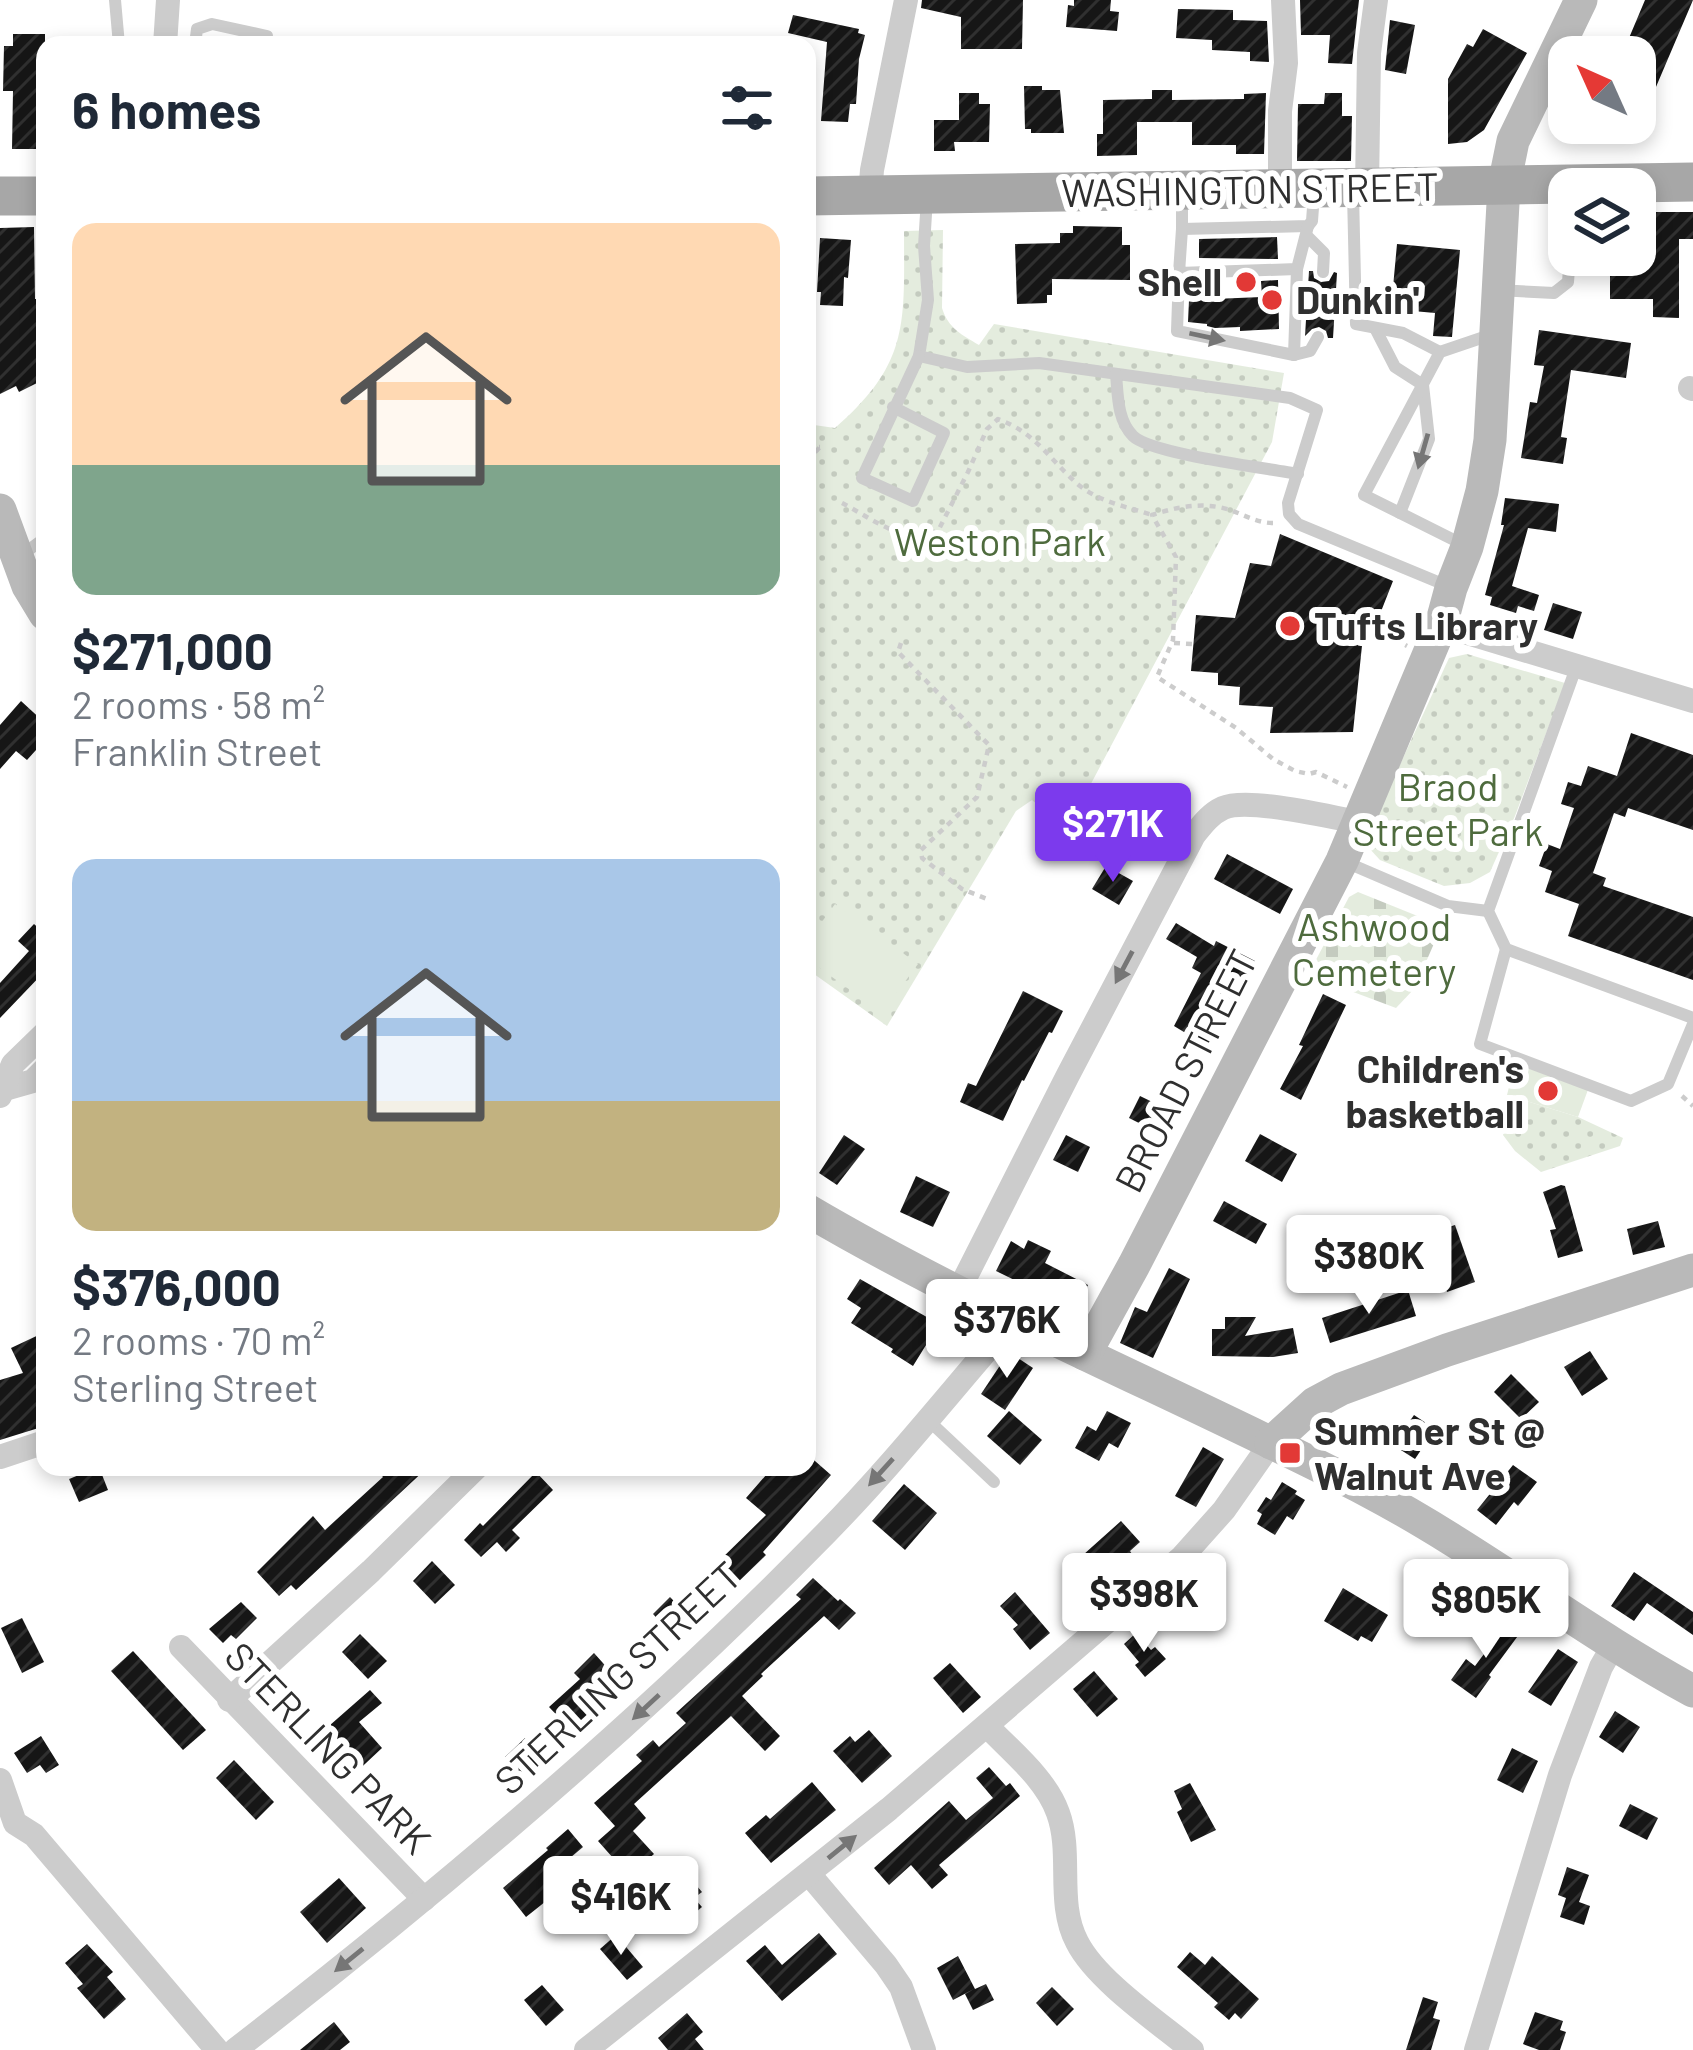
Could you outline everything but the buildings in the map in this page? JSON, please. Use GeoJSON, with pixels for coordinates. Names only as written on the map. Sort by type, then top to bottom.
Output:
{"type":"FeatureCollection","features":[{"type":"Feature","properties":{"kind":"main road","name":"WASHINGTON STREET"},"geometry":{"type":"LineString","coordinates":[[816,196],[927,196],[1182,210],[1504,185],[1693,182]]}},
{"type":"Feature","properties":{"kind":"main road"},"geometry":{"type":"LineString","coordinates":[[0,196],[36,196]]}},
{"type":"Feature","properties":{"kind":"street"},"geometry":{"type":"LineString","coordinates":[[165,36],[167,0]]}},
{"type":"Feature","properties":{"kind":"street"},"geometry":{"type":"LineString","coordinates":[[870,196],[906,0]]}},
{"type":"Feature","properties":{"kind":"street"},"geometry":{"type":"LineString","coordinates":[[1283,0],[1286,63],[1280,111],[1322,202]]}},
{"type":"Feature","properties":{"kind":"street"},"geometry":{"type":"LineString","coordinates":[[1322,202],[1369,53],[1376,0]]}},
{"type":"Feature","properties":{"kind":"street","name":"BROAD STREET"},"geometry":{"type":"LineString","coordinates":[[1085,1354],[1342,861],[1442,625],[1468,547],[1490,440],[1504,185],[1514,141],[1581,0]]}},
{"type":"Feature","properties":{"kind":"street"},"geometry":{"type":"LineString","coordinates":[[15,538],[36,599]]}},
{"type":"Feature","properties":{"kind":"street"},"geometry":{"type":"LineString","coordinates":[[1442,625],[1693,700]]}},
{"type":"Feature","properties":{"kind":"street"},"geometry":{"type":"LineString","coordinates":[[958,1292],[1086,1039],[1206,820],[1223,808],[1244,805],[1364,809]]}},
{"type":"Feature","properties":{"kind":"street"},"geometry":{"type":"LineString","coordinates":[[3,1093],[13,1064],[36,1042]]}},
{"type":"Feature","properties":{"kind":"street"},"geometry":{"type":"LineString","coordinates":[[3,1093],[36,1078]]}},
{"type":"Feature","properties":{"kind":"street"},"geometry":{"type":"LineString","coordinates":[[816,1215],[1013,1320],[1372,1494],[1693,1691]]}},
{"type":"Feature","properties":{"kind":"street"},"geometry":{"type":"LineString","coordinates":[[586,2050],[618,2040],[1182,1557],[1224,1510],[1271,1443],[1315,1403],[1447,1350],[1693,1270]]}},
{"type":"Feature","properties":{"kind":"street","name":"STERLING STREET"},"geometry":{"type":"LineString","coordinates":[[235,2050],[583,1765],[830,1529],[1013,1320]]}},
{"type":"Feature","properties":{"kind":"street"},"geometry":{"type":"LineString","coordinates":[[0,1457],[36,1445]]}},
{"type":"Feature","properties":{"kind":"street"},"geometry":{"type":"LineString","coordinates":[[230,1700],[468,1476]]}},
{"type":"Feature","properties":{"kind":"street"},"geometry":{"type":"LineString","coordinates":[[1476,2050],[1560,1775],[1600,1667],[1613,1646]]}},
{"type":"Feature","properties":{"kind":"street","name":"STERLING PARK"},"geometry":{"type":"LineString","coordinates":[[181,1648],[424,1899]]}},
{"type":"Feature","properties":{"kind":"street"},"geometry":{"type":"LineString","coordinates":[[988,1726],[1034,1775],[1058,1813],[1068,1913],[1082,1953],[1192,2050]]}},
{"type":"Feature","properties":{"kind":"street"},"geometry":{"type":"LineString","coordinates":[[0,1780],[8,1822],[34,1834],[217,2050]]}},
{"type":"Feature","properties":{"kind":"street"},"geometry":{"type":"LineString","coordinates":[[809,1874],[901,1987],[924,2050]]}},
{"type":"Feature","properties":{"kind":"lane"},"geometry":{"type":"LineString","coordinates":[[115,0],[118,36]]}},
{"type":"Feature","properties":{"kind":"lane"},"geometry":{"type":"LineString","coordinates":[[196,36],[196,29],[212,23],[267,36]]}},
{"type":"Feature","properties":{"kind":"lane"},"geometry":{"type":"LineString","coordinates":[[893,407],[944,433],[913,501],[862,478],[893,407],[919,356],[928,300],[923,247],[927,196]]}},
{"type":"Feature","properties":{"kind":"lane"},"geometry":{"type":"LineString","coordinates":[[1318,337],[1310,351],[1294,356],[1177,331],[1178,273],[1182,210],[1222,230],[1254,229],[1322,202]]}},
{"type":"Feature","properties":{"kind":"lane"},"geometry":{"type":"LineString","coordinates":[[1294,356],[1297,268],[1322,202]]}},
{"type":"Feature","properties":{"kind":"lane"},"geometry":{"type":"LineString","coordinates":[[1322,202],[1323,272]]}},
{"type":"Feature","properties":{"kind":"lane"},"geometry":{"type":"LineString","coordinates":[[1322,202],[1356,324],[1403,333],[1440,352]]}},
{"type":"Feature","properties":{"kind":"lane"},"geometry":{"type":"LineString","coordinates":[[1178,273],[1222,265],[1297,268]]}},
{"type":"Feature","properties":{"kind":"lane"},"geometry":{"type":"LineString","coordinates":[[1497,290],[1554,293],[1568,276]]}},
{"type":"Feature","properties":{"kind":"lane"},"geometry":{"type":"LineString","coordinates":[[1375,328],[1395,367],[1423,385]]}},
{"type":"Feature","properties":{"kind":"lane"},"geometry":{"type":"LineString","coordinates":[[1468,547],[1364,495],[1440,352],[1494,333]]}},
{"type":"Feature","properties":{"kind":"lane"},"geometry":{"type":"LineString","coordinates":[[919,356],[967,367],[1039,363],[1290,398],[1317,410],[1288,502],[1289,514],[1298,524],[1451,588]]}},
{"type":"Feature","properties":{"kind":"lane"},"geometry":{"type":"LineString","coordinates":[[1116,374],[1120,414],[1134,438],[1156,448],[1298,474]]}},
{"type":"Feature","properties":{"kind":"lane"},"geometry":{"type":"LineString","coordinates":[[1400,513],[1429,439],[1423,385]]}},
{"type":"Feature","properties":{"kind":"lane"},"geometry":{"type":"LineString","coordinates":[[1506,949],[1693,1021],[1668,1084],[1631,1101],[1480,1044],[1506,949],[1488,911],[1576,665]]}},
{"type":"Feature","properties":{"kind":"lane"},"geometry":{"type":"LineString","coordinates":[[1342,861],[1448,906],[1488,911]]}},
{"type":"Feature","properties":{"kind":"lane"},"geometry":{"type":"LineString","coordinates":[[927,1419],[994,1482]]}},
{"type":"Feature","properties":{"kind":"path"},"geometry":{"type":"LineString","coordinates":[[842,503],[907,536],[931,535],[939,529],[987,429],[998,419],[1035,440],[1081,487],[1151,515],[1176,507],[1220,507],[1270,524],[1289,514]]}},
{"type":"Feature","properties":{"kind":"path"},"geometry":{"type":"LineString","coordinates":[[1151,515],[1176,557],[1171,643],[1157,676],[1274,759],[1294,771],[1316,772],[1364,809]]}},
{"type":"Feature","properties":{"kind":"path"},"geometry":{"type":"LineString","coordinates":[[1171,643],[1192,644]]}},
{"type":"Feature","properties":{"kind":"path"},"geometry":{"type":"LineString","coordinates":[[901,644],[898,652],[988,745],[977,797],[921,850],[922,858],[962,889],[987,898]]}},
{"type":"Feature","properties":{"kind":"green space","name":"Weston Park"},"geometry":{"type":"Polygon","coordinates":[[[943,230],[942,308],[952,326],[979,345],[994,324],[1284,373],[1272,442],[1067,829],[1032,800],[1016,811],[887,1026],[816,975],[816,425],[835,428],[859,405],[890,361],[902,317],[904,231],[943,230]]]}},
{"type":"Feature","properties":{"kind":"green space","name":"Braod Street Park"},"geometry":{"type":"Polygon","coordinates":[[[1467,654],[1565,683],[1490,872],[1470,883],[1444,886],[1380,860],[1368,847],[1368,834],[1449,658],[1467,654]]]}},
{"type":"Feature","properties":{"kind":"green space","name":"Ashwood Cemetery"},"geometry":{"type":"Polygon","coordinates":[[[1358,892],[1440,930],[1414,989],[1396,1008],[1308,975],[1349,897],[1358,892]]]}},
{"type":"Feature","properties":{"kind":"green space"},"geometry":{"type":"Polygon","coordinates":[[[835,904],[918,964],[882,1013],[816,965],[816,930],[835,904]]]}},
{"type":"Feature","properties":{"kind":"green space","name":"Children's basketball"},"geometry":{"type":"Polygon","coordinates":[[[1516,1059],[1589,1087],[1578,1117],[1507,1095],[1516,1059]]]}},
{"type":"Feature","properties":{"kind":"green space"},"geometry":{"type":"Polygon","coordinates":[[[1507,1095],[1578,1117],[1623,1138],[1620,1146],[1541,1172],[1503,1135],[1507,1095]]]}},
{"type":"Feature","properties":{"kind":"place","name":"Shell"},"geometry":{"type":"Point","coordinates":[1246,282]}},
{"type":"Feature","properties":{"kind":"place","name":"Dunkin'"},"geometry":{"type":"Point","coordinates":[1272,300]}},
{"type":"Feature","properties":{"kind":"place","name":"Tufts Library"},"geometry":{"type":"Point","coordinates":[1290,626]}},
{"type":"Feature","properties":{"kind":"place","name":"Children's basketball"},"geometry":{"type":"Point","coordinates":[1548,1091]}},
{"type":"Feature","properties":{"kind":"place","name":"Summer St @ Walnut Ave"},"geometry":{"type":"Point","coordinates":[1290,1453]}}]}
